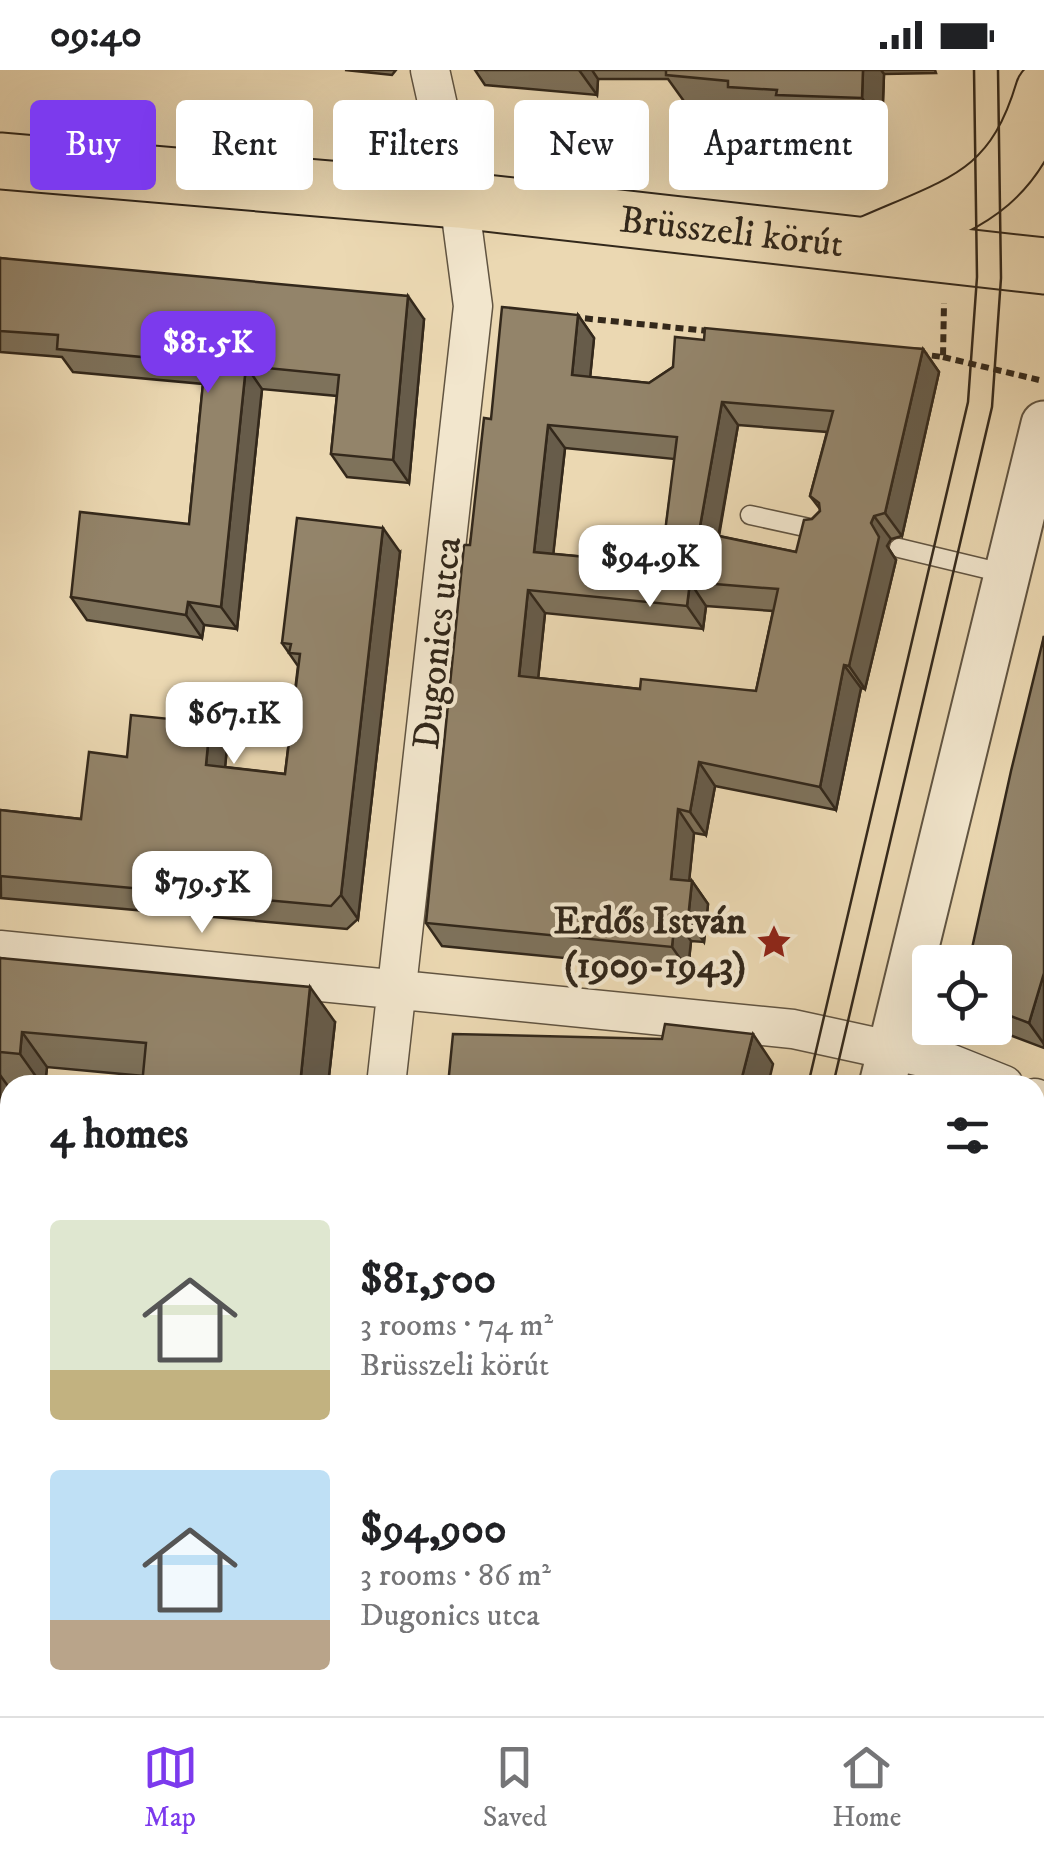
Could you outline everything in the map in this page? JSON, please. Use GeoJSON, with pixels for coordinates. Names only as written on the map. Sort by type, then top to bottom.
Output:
{"type":"FeatureCollection","features":[{"type":"Feature","properties":{"kind":"main road"},"geometry":{"type":"LineString","coordinates":[[869,244],[944,212],[1000,179],[1012,163],[1044,90]]}},
{"type":"Feature","properties":{"kind":"main road","name":"Brüsszeli körút"},"geometry":{"type":"LineString","coordinates":[[0,161],[459,200],[1044,266]]}},
{"type":"Feature","properties":{"kind":"street","name":"Dugonics utca"},"geometry":{"type":"LineString","coordinates":[[387,1075],[473,306],[459,200],[430,70]]}},
{"type":"Feature","properties":{"kind":"street"},"geometry":{"type":"LineString","coordinates":[[887,1068],[1044,424]]}},
{"type":"Feature","properties":{"kind":"street"},"geometry":{"type":"LineString","coordinates":[[0,950],[792,1029],[887,1068],[949,1063],[979,1075]]}},
{"type":"Feature","properties":{"kind":"lane"},"geometry":{"type":"LineString","coordinates":[[750,515],[824,531]]}},
{"type":"Feature","properties":{"kind":"lane"},"geometry":{"type":"LineString","coordinates":[[899,548],[1007,574]]}},
{"type":"Feature","properties":{"kind":"path"},"geometry":{"type":"LineString","coordinates":[[943,357],[1044,382]]}},
{"type":"Feature","properties":{"kind":"building"},"geometry":{"type":"Polygon","coordinates":[[[666,70],[863,70],[862,98],[776,95],[777,90],[728,87],[728,81],[666,75],[666,70]]]}},
{"type":"Feature","properties":{"kind":"building"},"geometry":{"type":"Polygon","coordinates":[[[0,258],[408,296],[393,460],[331,454],[339,375],[246,366],[221,607],[188,602],[186,615],[71,597],[80,512],[189,524],[205,363],[57,349],[58,335],[0,331],[0,258]]]}},
{"type":"Feature","properties":{"kind":"building"},"geometry":{"type":"Polygon","coordinates":[[[502,307],[578,315],[572,375],[649,383],[673,367],[675,337],[704,340],[705,328],[923,349],[885,513],[874,516],[871,523],[879,537],[849,666],[844,665],[820,787],[699,762],[690,812],[678,809],[671,879],[692,881],[688,919],[675,918],[672,947],[426,923],[464,545],[470,545],[484,418],[491,419],[502,307]],[[722,402],[699,532],[796,552],[804,520],[812,519],[820,511],[819,503],[810,496],[833,411],[722,402]],[[548,425],[534,552],[661,564],[677,437],[548,425]],[[690,582],[687,606],[528,590],[519,676],[640,689],[641,679],[756,691],[778,589],[690,582]]]}},
{"type":"Feature","properties":{"kind":"building"},"geometry":{"type":"Polygon","coordinates":[[[297,518],[383,528],[341,895],[331,906],[0,876],[0,810],[81,819],[89,752],[127,757],[131,715],[210,723],[206,765],[285,774],[300,654],[289,653],[291,644],[282,643],[297,518]]]}},
{"type":"Feature","properties":{"kind":"building"},"geometry":{"type":"Polygon","coordinates":[[[1044,636],[1044,973],[1029,1023],[1012,1016],[1012,945],[973,945],[1044,636]]]}},
{"type":"Feature","properties":{"kind":"building"},"geometry":{"type":"Polygon","coordinates":[[[0,958],[310,987],[301,1075],[143,1075],[146,1043],[22,1032],[20,1054],[0,1052],[0,958]]]}},
{"type":"Feature","properties":{"kind":"building"},"geometry":{"type":"Polygon","coordinates":[[[665,1024],[753,1034],[743,1075],[449,1075],[453,1034],[662,1039],[665,1024]]]}},
{"type":"Feature","properties":{"kind":"tram line"},"geometry":{"type":"LineString","coordinates":[[810,1075],[968,402],[977,277],[974,70]]}},
{"type":"Feature","properties":{"kind":"tram line"},"geometry":{"type":"LineString","coordinates":[[835,1075],[992,407],[1001,278],[998,70]]}},
{"type":"Feature","properties":{"kind":"place","name":"Erdős István (1909-1943)"},"geometry":{"type":"Point","coordinates":[774,942]}}]}
